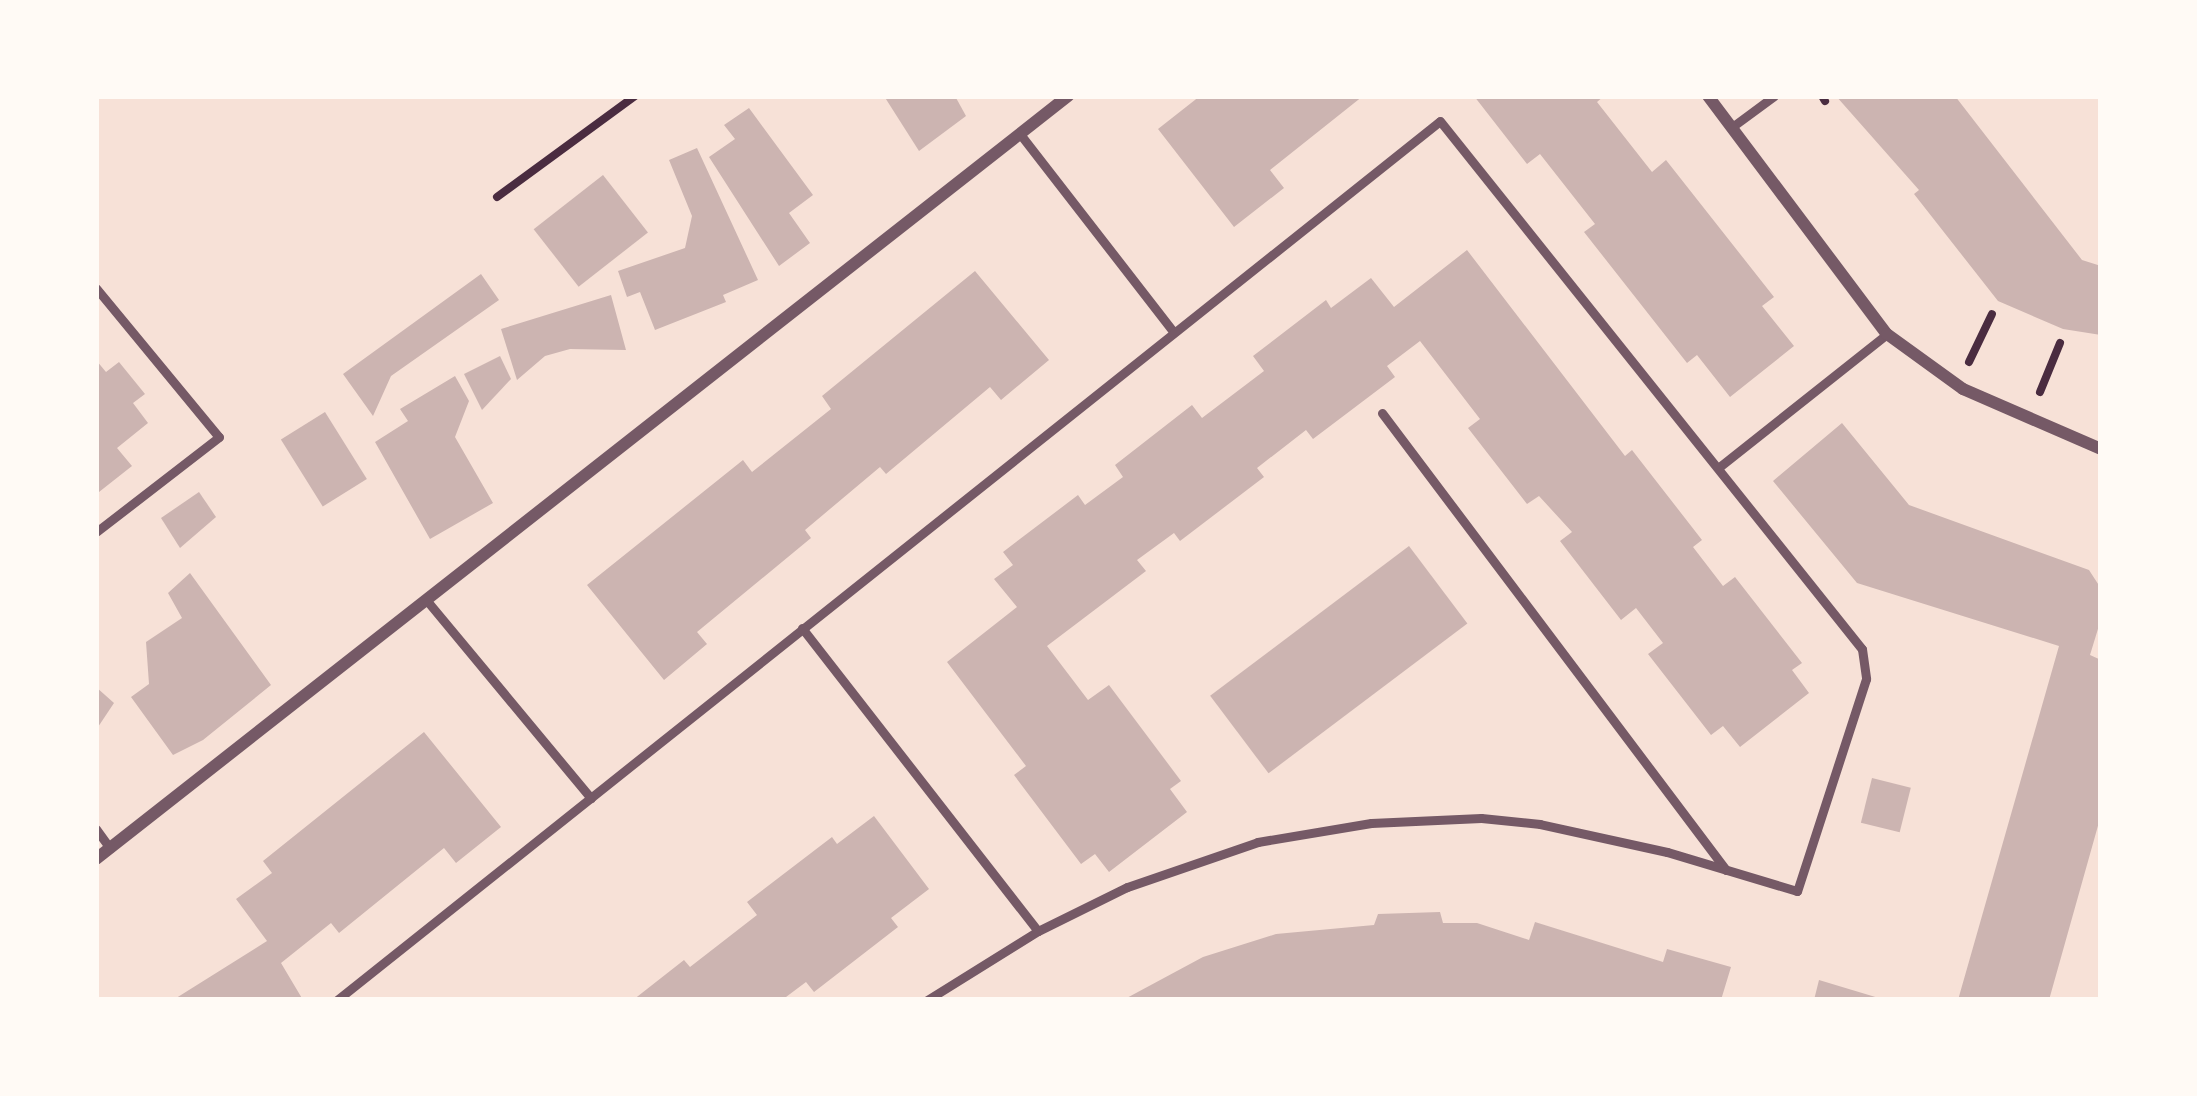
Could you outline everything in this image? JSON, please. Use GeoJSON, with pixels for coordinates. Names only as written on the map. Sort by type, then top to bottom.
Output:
{"type":"FeatureCollection","features":[{"type":"Feature","properties":{"kind":"street"},"geometry":{"type":"LineString","coordinates":[[96,859],[1068,96]]}},
{"type":"Feature","properties":{"kind":"street"},"geometry":{"type":"LineString","coordinates":[[1708,96],[1887,334],[1958,385],[2029,421],[2101,448]]}},
{"type":"Feature","properties":{"kind":"lane"},"geometry":{"type":"LineString","coordinates":[[1732,128],[1774,96]]}},
{"type":"Feature","properties":{"kind":"lane"},"geometry":{"type":"LineString","coordinates":[[337,1000],[1440,121],[1862,649],[1866,679],[1797,891],[1540,824],[1406,819],[1258,842],[1127,887],[1038,931],[927,1000]]}},
{"type":"Feature","properties":{"kind":"lane"},"geometry":{"type":"LineString","coordinates":[[1020,134],[1172,330]]}},
{"type":"Feature","properties":{"kind":"lane"},"geometry":{"type":"LineString","coordinates":[[96,288],[219,437],[96,532]]}},
{"type":"Feature","properties":{"kind":"lane"},"geometry":{"type":"LineString","coordinates":[[1718,468],[1887,334]]}},
{"type":"Feature","properties":{"kind":"lane"},"geometry":{"type":"LineString","coordinates":[[1382,413],[1726,871]]}},
{"type":"Feature","properties":{"kind":"lane"},"geometry":{"type":"LineString","coordinates":[[428,602],[591,798]]}},
{"type":"Feature","properties":{"kind":"lane"},"geometry":{"type":"LineString","coordinates":[[802,628],[1038,931]]}},
{"type":"Feature","properties":{"kind":"lane"},"geometry":{"type":"LineString","coordinates":[[96,829],[110,848]]}},
{"type":"Feature","properties":{"kind":"path"},"geometry":{"type":"LineString","coordinates":[[497,197],[633,97]]}},
{"type":"Feature","properties":{"kind":"path"},"geometry":{"type":"LineString","coordinates":[[1958,385],[1992,314]]}},
{"type":"Feature","properties":{"kind":"path"},"geometry":{"type":"LineString","coordinates":[[2029,421],[2060,343]]}},
{"type":"Feature","properties":{"kind":"building"},"geometry":{"type":"Polygon","coordinates":[[[884,96],[955,96],[966,116],[919,151],[884,96]]]}},
{"type":"Feature","properties":{"kind":"building"},"geometry":{"type":"Polygon","coordinates":[[[1200,96],[1363,96],[1270,170],[1284,188],[1234,227],[1158,129],[1200,96]]]}},
{"type":"Feature","properties":{"kind":"building"},"geometry":{"type":"Polygon","coordinates":[[[1474,96],[1604,96],[1597,102],[1652,172],[1666,160],[1774,297],[1762,306],[1794,346],[1730,397],[1697,355],[1687,363],[1584,232],[1595,224],[1540,154],[1527,164],[1474,96]]]}},
{"type":"Feature","properties":{"kind":"building"},"geometry":{"type":"Polygon","coordinates":[[[1836,96],[1955,96],[2082,260],[2101,266],[2101,335],[2063,329],[1998,301],[1914,194],[1919,190],[1836,96]]]}},
{"type":"Feature","properties":{"kind":"building"},"geometry":{"type":"Polygon","coordinates":[[[749,108],[813,195],[789,213],[810,243],[779,266],[709,157],[735,139],[724,125],[749,108]]]}},
{"type":"Feature","properties":{"kind":"building"},"geometry":{"type":"Polygon","coordinates":[[[697,148],[758,280],[723,295],[726,302],[655,330],[640,292],[627,297],[618,271],[685,248],[692,216],[669,160],[697,148]]]}},
{"type":"Feature","properties":{"kind":"building"},"geometry":{"type":"Polygon","coordinates":[[[603,175],[648,233],[579,287],[534,229],[603,175]]]}},
{"type":"Feature","properties":{"kind":"building"},"geometry":{"type":"Polygon","coordinates":[[[1467,250],[1625,456],[1632,450],[1702,540],[1693,547],[1723,586],[1735,577],[1802,663],[1792,670],[1809,693],[1740,747],[1723,726],[1711,735],[1648,654],[1663,643],[1636,608],[1621,620],[1560,541],[1572,532],[1539,496],[1527,504],[1468,428],[1480,419],[1420,341],[1387,366],[1395,377],[1313,439],[1306,430],[1257,468],[1264,477],[1180,541],[1174,533],[1137,560],[1146,571],[1047,646],[1088,700],[1109,685],[1181,781],[1170,789],[1187,812],[1109,872],[1095,854],[1081,864],[1014,775],[1026,766],[947,662],[1017,607],[994,579],[1013,565],[1003,552],[1078,495],[1085,505],[1123,477],[1115,465],[1192,405],[1202,418],[1264,371],[1253,356],[1326,300],[1331,308],[1371,278],[1394,307],[1467,250]]]}},
{"type":"Feature","properties":{"kind":"building"},"geometry":{"type":"Polygon","coordinates":[[[975,271],[1049,360],[1001,400],[990,387],[886,474],[880,467],[805,530],[811,538],[697,632],[707,644],[664,680],[587,585],[743,460],[752,472],[831,409],[822,396],[975,271]]]}},
{"type":"Feature","properties":{"kind":"building"},"geometry":{"type":"Polygon","coordinates":[[[481,274],[499,300],[391,376],[373,416],[343,374],[481,274]]]}},
{"type":"Feature","properties":{"kind":"building"},"geometry":{"type":"Polygon","coordinates":[[[611,295],[626,350],[570,349],[545,356],[517,380],[501,329],[611,295]]]}},
{"type":"Feature","properties":{"kind":"building"},"geometry":{"type":"Polygon","coordinates":[[[500,356],[511,379],[482,410],[464,374],[500,356]]]}},
{"type":"Feature","properties":{"kind":"building"},"geometry":{"type":"Polygon","coordinates":[[[96,360],[106,372],[119,362],[145,394],[133,403],[148,423],[117,448],[132,466],[99,492],[96,360]]]}},
{"type":"Feature","properties":{"kind":"building"},"geometry":{"type":"Polygon","coordinates":[[[455,376],[469,401],[455,437],[493,503],[430,539],[375,442],[408,421],[400,409],[455,376]]]}},
{"type":"Feature","properties":{"kind":"building"},"geometry":{"type":"Polygon","coordinates":[[[325,412],[367,479],[323,507],[281,440],[325,412]]]}},
{"type":"Feature","properties":{"kind":"building"},"geometry":{"type":"Polygon","coordinates":[[[1842,423],[1909,505],[2089,570],[2100,587],[2101,619],[2090,655],[2101,660],[2101,815],[2049,1000],[1958,1000],[2059,646],[1857,583],[1773,481],[1842,423]]]}},
{"type":"Feature","properties":{"kind":"building"},"geometry":{"type":"Polygon","coordinates":[[[199,492],[216,517],[180,548],[161,518],[199,492]]]}},
{"type":"Feature","properties":{"kind":"building"},"geometry":{"type":"Polygon","coordinates":[[[1409,546],[1467,623],[1269,773],[1210,696],[1409,546]]]}},
{"type":"Feature","properties":{"kind":"building"},"geometry":{"type":"Polygon","coordinates":[[[190,573],[271,685],[203,740],[173,755],[131,697],[149,684],[146,642],[182,618],[168,593],[190,573]]]}},
{"type":"Feature","properties":{"kind":"building"},"geometry":{"type":"Polygon","coordinates":[[[96,687],[114,703],[96,730],[96,687]]]}},
{"type":"Feature","properties":{"kind":"building"},"geometry":{"type":"Polygon","coordinates":[[[424,732],[501,827],[456,863],[444,848],[339,933],[331,923],[281,963],[303,1000],[173,1000],[267,941],[236,899],[272,873],[263,861],[424,732]]]}},
{"type":"Feature","properties":{"kind":"building"},"geometry":{"type":"Polygon","coordinates":[[[1872,778],[1911,788],[1900,832],[1861,823],[1872,778]]]}},
{"type":"Feature","properties":{"kind":"building"},"geometry":{"type":"Polygon","coordinates":[[[874,816],[929,889],[891,918],[898,927],[814,992],[806,982],[782,1000],[633,1000],[684,960],[690,967],[757,915],[747,902],[832,837],[837,844],[874,816]]]}},
{"type":"Feature","properties":{"kind":"building"},"geometry":{"type":"Polygon","coordinates":[[[1440,912],[1443,923],[1477,923],[1529,940],[1535,922],[1663,962],[1667,949],[1731,967],[1721,1000],[1123,1000],[1203,957],[1276,934],[1374,925],[1378,914],[1440,912]]]}},
{"type":"Feature","properties":{"kind":"building"},"geometry":{"type":"Polygon","coordinates":[[[1819,980],[1882,999],[1882,1000],[1814,1000],[1819,980]]]}}]}
